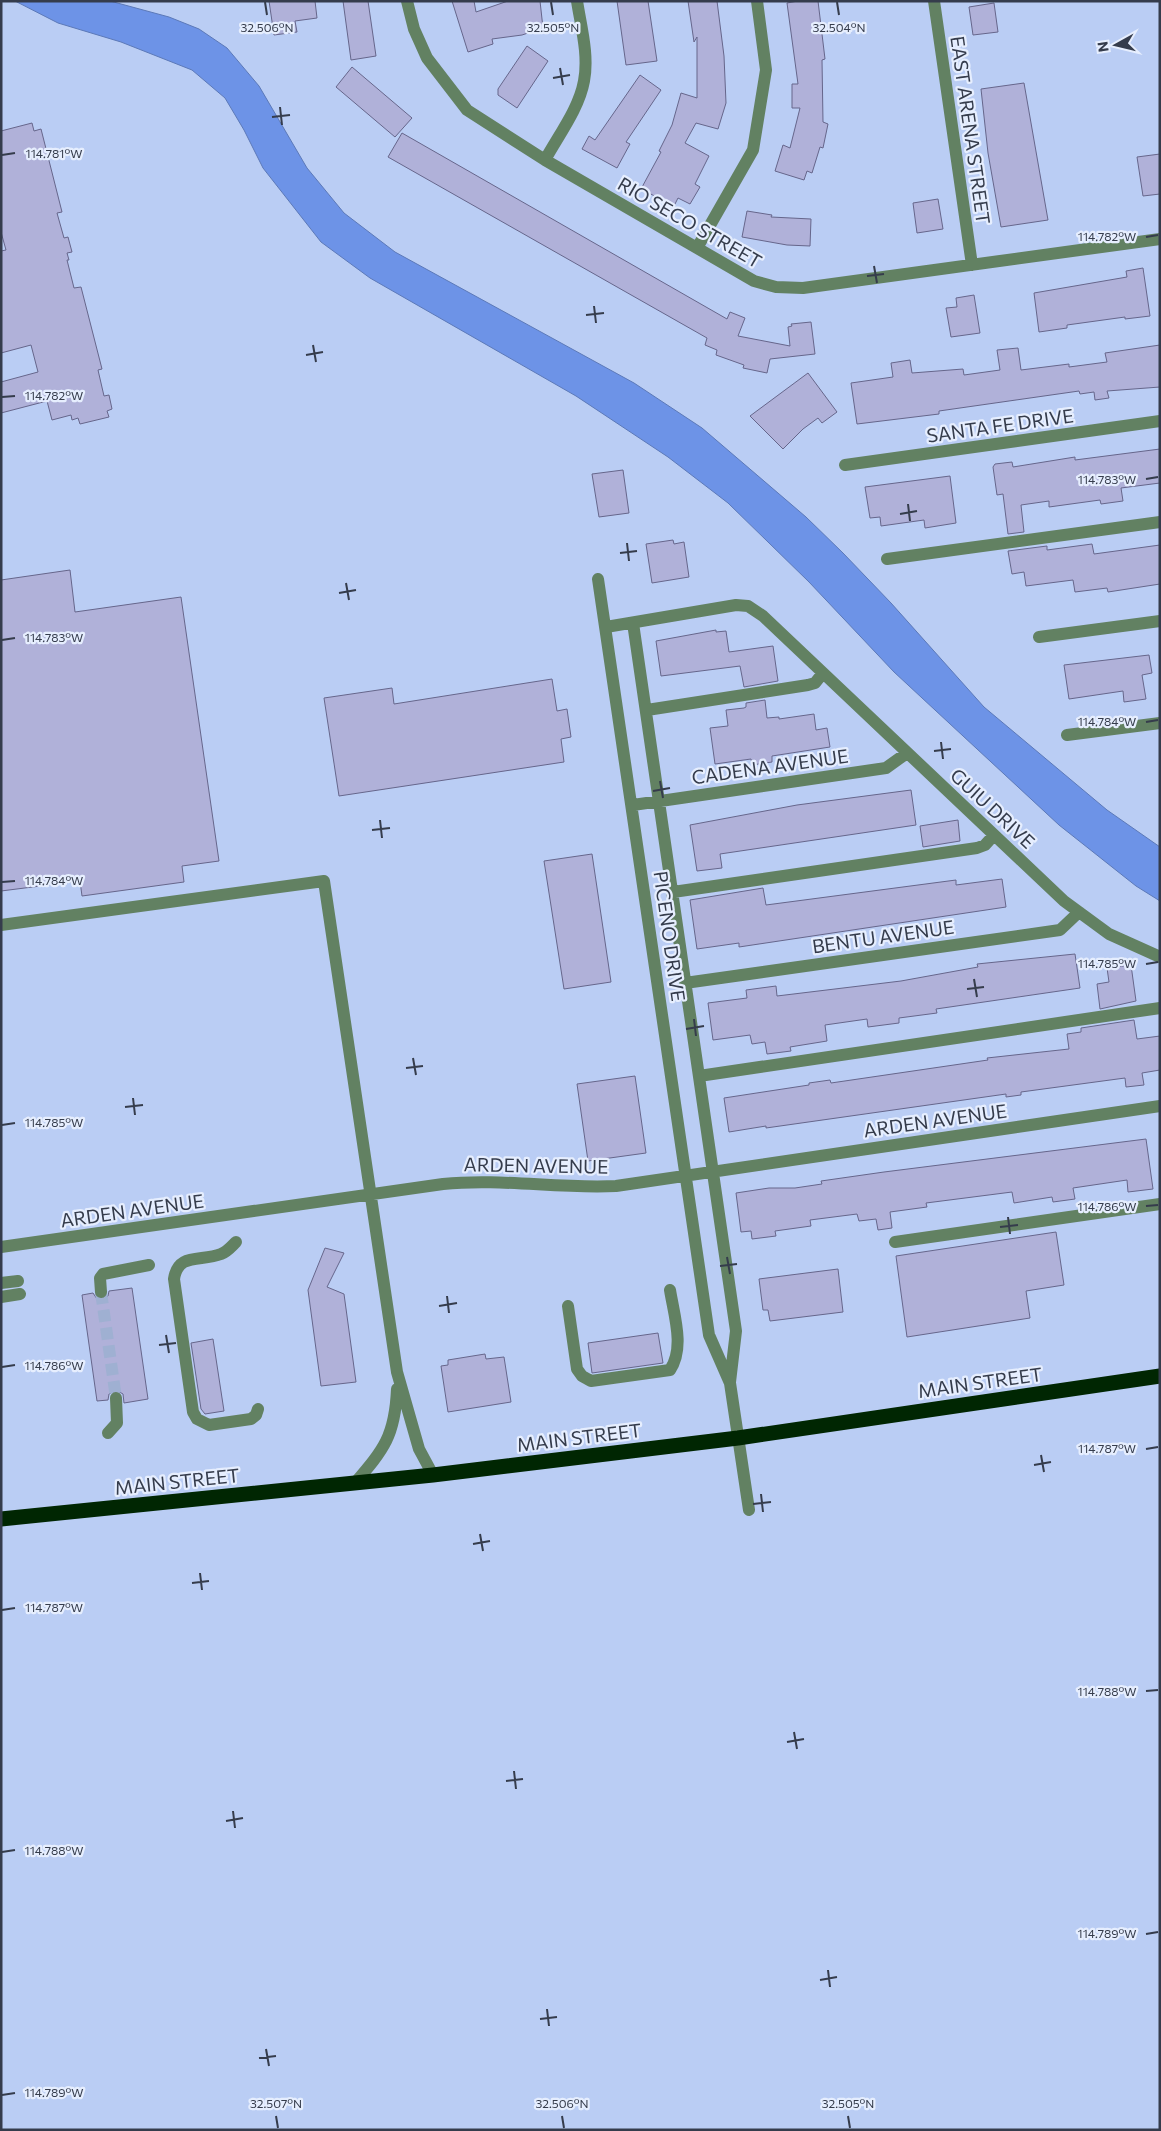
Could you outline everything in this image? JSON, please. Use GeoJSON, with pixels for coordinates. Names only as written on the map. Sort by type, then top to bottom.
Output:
{"type":"FeatureCollection","features":[{"type":"Feature","properties":{"kind":"highway","name":"MAIN STREET"},"geometry":{"type":"LineString","coordinates":[[1,1519],[433,1475],[738,1438],[1160,1376]]}},
{"type":"Feature","properties":{"kind":"street","name":"RIO SECO STREET"},"geometry":{"type":"LineString","coordinates":[[407,1],[414,29],[427,58],[468,110],[545,160],[754,281],[776,288],[803,288],[1160,239]]}},
{"type":"Feature","properties":{"kind":"street"},"geometry":{"type":"LineString","coordinates":[[545,160],[579,98],[584,81],[585,57],[577,1]]}},
{"type":"Feature","properties":{"kind":"street"},"geometry":{"type":"LineString","coordinates":[[697,248],[753,150],[766,70],[757,1]]}},
{"type":"Feature","properties":{"kind":"street","name":"EAST ARENA STREET"},"geometry":{"type":"LineString","coordinates":[[934,1],[972,265]]}},
{"type":"Feature","properties":{"kind":"street","name":"SANTA FE DRIVE"},"geometry":{"type":"LineString","coordinates":[[845,466],[1160,421]]}},
{"type":"Feature","properties":{"kind":"street"},"geometry":{"type":"LineString","coordinates":[[887,558],[1160,522]]}},
{"type":"Feature","properties":{"kind":"street","name":"PICENO DRIVE"},"geometry":{"type":"LineString","coordinates":[[598,579],[633,805],[709,1335],[730,1383]]}},
{"type":"Feature","properties":{"kind":"street","name":"GUIU DRIVE"},"geometry":{"type":"LineString","coordinates":[[633,623],[736,605],[748,606],[763,616],[994,835],[1079,912],[1109,934],[1160,957]]}},
{"type":"Feature","properties":{"kind":"street"},"geometry":{"type":"LineString","coordinates":[[1039,638],[1160,621]]}},
{"type":"Feature","properties":{"kind":"street"},"geometry":{"type":"LineString","coordinates":[[606,627],[633,623]]}},
{"type":"Feature","properties":{"kind":"street","name":"PICENO DRIVE"},"geometry":{"type":"LineString","coordinates":[[633,623],[736,1331],[730,1383],[749,1510]]}},
{"type":"Feature","properties":{"kind":"street"},"geometry":{"type":"LineString","coordinates":[[647,710],[808,685],[815,683],[823,673]]}},
{"type":"Feature","properties":{"kind":"street"},"geometry":{"type":"LineString","coordinates":[[1067,735],[1160,723]]}},
{"type":"Feature","properties":{"kind":"street","name":"CADENA AVENUE"},"geometry":{"type":"LineString","coordinates":[[633,805],[886,768],[907,753]]}},
{"type":"Feature","properties":{"kind":"street"},"geometry":{"type":"LineString","coordinates":[[673,892],[977,848],[985,845],[994,835]]}},
{"type":"Feature","properties":{"kind":"street"},"geometry":{"type":"LineString","coordinates":[[1,925],[324,880],[397,1372],[419,1449],[433,1475]]}},
{"type":"Feature","properties":{"kind":"street","name":"BENTU AVENUE"},"geometry":{"type":"LineString","coordinates":[[685,983],[1060,930],[1079,912]]}},
{"type":"Feature","properties":{"kind":"street"},"geometry":{"type":"LineString","coordinates":[[699,1076],[1160,1008]]}},
{"type":"Feature","properties":{"kind":"street","name":"ARDEN AVENUE"},"geometry":{"type":"LineString","coordinates":[[1,1247],[459,1182],[511,1182],[586,1188],[686,1176],[1160,1106]]}},
{"type":"Feature","properties":{"kind":"street"},"geometry":{"type":"LineString","coordinates":[[895,1242],[1160,1204]]}},
{"type":"Feature","properties":{"kind":"street"},"geometry":{"type":"LineString","coordinates":[[236,1242],[219,1255],[184,1261],[175,1270],[174,1279],[193,1412],[197,1419],[209,1425],[250,1419],[256,1415],[258,1409]]}},
{"type":"Feature","properties":{"kind":"street"},"geometry":{"type":"LineString","coordinates":[[101,1292],[100,1278],[103,1274],[149,1265]]}},
{"type":"Feature","properties":{"kind":"street"},"geometry":{"type":"LineString","coordinates":[[1,1283],[18,1281]]}},
{"type":"Feature","properties":{"kind":"street"},"geometry":{"type":"LineString","coordinates":[[568,1306],[577,1369],[582,1376],[591,1381],[670,1370],[676,1361],[678,1350],[670,1290]]}},
{"type":"Feature","properties":{"kind":"street"},"geometry":{"type":"LineString","coordinates":[[1,1297],[20,1294]]}},
{"type":"Feature","properties":{"kind":"street"},"geometry":{"type":"LineString","coordinates":[[355,1483],[378,1456],[391,1434],[396,1413],[397,1372]]}},
{"type":"Feature","properties":{"kind":"street"},"geometry":{"type":"LineString","coordinates":[[108,1433],[118,1422],[116,1398]]}},
{"type":"Feature","properties":{"kind":"water"},"geometry":{"type":"Polygon","coordinates":[[[15,1],[110,1],[169,17],[199,29],[227,48],[259,86],[307,168],[344,213],[395,252],[634,383],[702,428],[806,517],[891,603],[984,707],[1107,810],[1160,847],[1160,901],[1136,886],[1059,825],[894,672],[809,582],[728,503],[668,457],[576,396],[370,278],[321,242],[263,168],[225,98],[192,70],[121,42],[58,23],[15,1]]]}},
{"type":"Feature","properties":{"kind":"building"},"geometry":{"type":"Polygon","coordinates":[[[269,1],[315,1],[317,18],[295,21],[297,32],[274,35],[269,1]]]}},
{"type":"Feature","properties":{"kind":"building"},"geometry":{"type":"Polygon","coordinates":[[[343,1],[368,1],[376,56],[351,60],[343,1]]]}},
{"type":"Feature","properties":{"kind":"building"},"geometry":{"type":"Polygon","coordinates":[[[452,1],[474,1],[476,12],[508,1],[540,1],[543,28],[522,35],[492,39],[493,44],[468,52],[452,1]]]}},
{"type":"Feature","properties":{"kind":"building"},"geometry":{"type":"Polygon","coordinates":[[[617,1],[648,1],[657,61],[626,65],[617,1]]]}},
{"type":"Feature","properties":{"kind":"building"},"geometry":{"type":"Polygon","coordinates":[[[688,1],[717,1],[724,56],[726,103],[718,129],[696,123],[685,143],[709,156],[695,184],[700,187],[690,204],[678,198],[674,206],[641,189],[661,152],[659,151],[672,125],[681,93],[697,98],[697,37],[694,42],[688,1]]]}},
{"type":"Feature","properties":{"kind":"building"},"geometry":{"type":"Polygon","coordinates":[[[818,1],[825,59],[822,60],[823,122],[828,124],[823,148],[820,147],[812,173],[807,171],[804,180],[775,171],[783,145],[790,148],[800,108],[792,108],[792,84],[798,84],[787,3],[818,1]]]}},
{"type":"Feature","properties":{"kind":"building"},"geometry":{"type":"Polygon","coordinates":[[[994,3],[998,32],[973,35],[969,7],[994,3]]]}},
{"type":"Feature","properties":{"kind":"building"},"geometry":{"type":"Polygon","coordinates":[[[527,46],[548,61],[517,108],[498,95],[498,89],[527,46]]]}},
{"type":"Feature","properties":{"kind":"building"},"geometry":{"type":"Polygon","coordinates":[[[352,67],[412,118],[395,137],[336,87],[352,67]]]}},
{"type":"Feature","properties":{"kind":"building"},"geometry":{"type":"Polygon","coordinates":[[[640,75],[661,90],[626,142],[630,144],[617,168],[582,149],[589,136],[595,140],[640,75]]]}},
{"type":"Feature","properties":{"kind":"building"},"geometry":{"type":"Polygon","coordinates":[[[1024,83],[1048,220],[1001,227],[988,153],[981,89],[1024,83]]]}},
{"type":"Feature","properties":{"kind":"building"},"geometry":{"type":"Polygon","coordinates":[[[32,123],[34,131],[41,129],[62,212],[57,213],[64,238],[68,237],[72,252],[67,253],[69,260],[67,260],[74,288],[81,287],[102,369],[98,370],[104,396],[109,395],[112,409],[107,411],[109,417],[80,424],[78,418],[72,420],[71,415],[52,420],[47,401],[1,413],[1,382],[38,372],[31,345],[1,353],[1,251],[6,250],[1,232],[1,131],[32,123]]]}},
{"type":"Feature","properties":{"kind":"building"},"geometry":{"type":"Polygon","coordinates":[[[402,133],[727,319],[730,312],[745,318],[738,336],[790,346],[788,327],[792,326],[791,324],[811,322],[815,354],[770,359],[767,373],[743,368],[744,365],[716,355],[717,350],[705,345],[707,338],[388,157],[402,133]]]}},
{"type":"Feature","properties":{"kind":"building"},"geometry":{"type":"Polygon","coordinates":[[[1160,154],[1160,194],[1143,196],[1137,157],[1160,154]]]}},
{"type":"Feature","properties":{"kind":"building"},"geometry":{"type":"Polygon","coordinates":[[[938,199],[943,229],[917,233],[913,203],[938,199]]]}},
{"type":"Feature","properties":{"kind":"building"},"geometry":{"type":"Polygon","coordinates":[[[747,211],[772,215],[771,217],[811,219],[810,246],[787,245],[742,237],[747,211]]]}},
{"type":"Feature","properties":{"kind":"building"},"geometry":{"type":"Polygon","coordinates":[[[1143,268],[1150,316],[1125,319],[1125,317],[1067,325],[1067,328],[1039,332],[1034,293],[1127,277],[1126,271],[1143,268]]]}},
{"type":"Feature","properties":{"kind":"building"},"geometry":{"type":"Polygon","coordinates":[[[974,295],[980,333],[951,337],[946,308],[957,307],[956,298],[974,295]]]}},
{"type":"Feature","properties":{"kind":"building"},"geometry":{"type":"Polygon","coordinates":[[[1160,345],[1160,387],[1107,391],[1109,398],[1095,400],[1094,392],[1080,394],[1079,391],[939,411],[939,414],[857,424],[851,383],[893,377],[891,363],[910,360],[912,373],[963,369],[964,375],[1000,370],[997,350],[1018,348],[1021,370],[1069,364],[1069,367],[1107,362],[1105,353],[1160,345]]]}},
{"type":"Feature","properties":{"kind":"building"},"geometry":{"type":"Polygon","coordinates":[[[808,373],[837,412],[822,423],[818,418],[803,429],[783,449],[750,416],[808,373]]]}},
{"type":"Feature","properties":{"kind":"building"},"geometry":{"type":"Polygon","coordinates":[[[1160,449],[1160,483],[1121,488],[1123,501],[1101,504],[1100,500],[1049,507],[1049,501],[1021,505],[1024,532],[1008,534],[1003,494],[997,495],[993,467],[995,464],[1012,462],[1013,467],[1075,457],[1075,460],[1160,449]]]}},
{"type":"Feature","properties":{"kind":"building"},"geometry":{"type":"Polygon","coordinates":[[[623,470],[629,513],[599,517],[592,474],[623,470]]]}},
{"type":"Feature","properties":{"kind":"building"},"geometry":{"type":"Polygon","coordinates":[[[950,476],[956,523],[925,528],[924,520],[881,526],[880,517],[870,518],[865,487],[950,476]]]}},
{"type":"Feature","properties":{"kind":"building"},"geometry":{"type":"Polygon","coordinates":[[[673,540],[674,544],[684,542],[689,577],[652,583],[646,544],[673,540]]]}},
{"type":"Feature","properties":{"kind":"building"},"geometry":{"type":"Polygon","coordinates":[[[1092,544],[1094,554],[1160,545],[1160,584],[1108,592],[1107,588],[1075,592],[1073,580],[1026,586],[1024,572],[1012,574],[1008,551],[1047,546],[1047,550],[1092,544]]]}},
{"type":"Feature","properties":{"kind":"building"},"geometry":{"type":"Polygon","coordinates":[[[70,570],[75,612],[181,597],[219,861],[182,866],[184,882],[82,896],[80,881],[1,891],[1,580],[70,570]]]}},
{"type":"Feature","properties":{"kind":"building"},"geometry":{"type":"Polygon","coordinates":[[[716,630],[716,632],[726,631],[729,652],[773,646],[778,681],[744,687],[740,666],[661,676],[656,641],[716,630]]]}},
{"type":"Feature","properties":{"kind":"building"},"geometry":{"type":"Polygon","coordinates":[[[1149,655],[1152,673],[1142,675],[1146,699],[1124,702],[1123,691],[1069,699],[1064,665],[1149,655]]]}},
{"type":"Feature","properties":{"kind":"building"},"geometry":{"type":"Polygon","coordinates":[[[552,679],[557,711],[567,709],[571,737],[561,739],[564,762],[339,796],[324,698],[392,688],[394,704],[552,679]]]}},
{"type":"Feature","properties":{"kind":"building"},"geometry":{"type":"Polygon","coordinates":[[[765,700],[767,718],[779,717],[779,719],[814,714],[816,730],[827,728],[830,747],[772,756],[772,762],[752,765],[751,759],[715,764],[710,728],[728,726],[726,710],[744,708],[746,703],[765,700]]]}},
{"type":"Feature","properties":{"kind":"building"},"geometry":{"type":"Polygon","coordinates":[[[911,790],[916,825],[720,854],[722,868],[697,871],[690,825],[797,805],[911,790]]]}},
{"type":"Feature","properties":{"kind":"building"},"geometry":{"type":"Polygon","coordinates":[[[958,820],[960,841],[923,847],[920,826],[958,820]]]}},
{"type":"Feature","properties":{"kind":"building"},"geometry":{"type":"Polygon","coordinates":[[[592,854],[611,982],[564,989],[544,861],[592,854]]]}},
{"type":"Feature","properties":{"kind":"building"},"geometry":{"type":"Polygon","coordinates":[[[1002,879],[1006,907],[739,947],[739,943],[697,949],[690,900],[763,888],[766,905],[956,880],[956,885],[1002,879]]]}},
{"type":"Feature","properties":{"kind":"building"},"geometry":{"type":"Polygon","coordinates":[[[1075,954],[1080,988],[936,1009],[937,1013],[899,1018],[899,1023],[868,1027],[867,1019],[825,1025],[827,1041],[790,1047],[791,1051],[767,1054],[765,1042],[752,1044],[750,1035],[713,1040],[708,1003],[747,998],[746,990],[776,986],[777,996],[901,981],[978,967],[977,964],[1075,954]]]}},
{"type":"Feature","properties":{"kind":"building"},"geometry":{"type":"Polygon","coordinates":[[[1131,965],[1136,1001],[1100,1009],[1097,984],[1109,982],[1107,968],[1131,965]]]}},
{"type":"Feature","properties":{"kind":"building"},"geometry":{"type":"Polygon","coordinates":[[[1134,1020],[1137,1039],[1160,1036],[1160,1070],[1142,1073],[1144,1085],[1126,1087],[1125,1078],[1021,1092],[1021,1095],[1006,1097],[1006,1094],[729,1132],[724,1098],[830,1080],[831,1083],[988,1060],[987,1058],[1069,1049],[1067,1034],[1081,1032],[1081,1028],[1134,1020]]]}},
{"type":"Feature","properties":{"kind":"building"},"geometry":{"type":"Polygon","coordinates":[[[635,1076],[646,1153],[588,1161],[577,1084],[635,1076]]]}},
{"type":"Feature","properties":{"kind":"building"},"geometry":{"type":"Polygon","coordinates":[[[1146,1139],[1153,1189],[1128,1192],[1127,1180],[1073,1188],[1075,1199],[1053,1202],[1052,1197],[1014,1203],[1012,1192],[926,1203],[927,1207],[890,1212],[892,1228],[878,1230],[876,1219],[859,1221],[857,1214],[810,1220],[811,1226],[775,1231],[776,1236],[752,1239],[751,1231],[741,1232],[736,1193],[769,1188],[795,1188],[822,1184],[821,1181],[884,1172],[1146,1139]]]}},
{"type":"Feature","properties":{"kind":"building"},"geometry":{"type":"Polygon","coordinates":[[[1056,1232],[1064,1285],[1026,1291],[1030,1318],[907,1337],[896,1256],[1056,1232]]]}},
{"type":"Feature","properties":{"kind":"building"},"geometry":{"type":"Polygon","coordinates":[[[325,1248],[344,1253],[327,1287],[344,1294],[356,1382],[321,1386],[308,1290],[325,1248]]]}},
{"type":"Feature","properties":{"kind":"building"},"geometry":{"type":"Polygon","coordinates":[[[838,1269],[843,1312],[770,1321],[768,1310],[763,1310],[759,1279],[838,1269]]]}},
{"type":"Feature","properties":{"kind":"building"},"geometry":{"type":"Polygon","coordinates":[[[132,1288],[148,1399],[124,1403],[123,1394],[116,1390],[109,1394],[108,1400],[97,1401],[82,1295],[93,1293],[97,1299],[102,1300],[108,1296],[109,1291],[132,1288]]]}},
{"type":"Feature","properties":{"kind":"building"},"geometry":{"type":"Polygon","coordinates":[[[658,1333],[663,1363],[592,1373],[588,1343],[658,1333]]]}},
{"type":"Feature","properties":{"kind":"building"},"geometry":{"type":"Polygon","coordinates":[[[213,1339],[224,1411],[205,1414],[201,1409],[191,1343],[213,1339]]]}},
{"type":"Feature","properties":{"kind":"building"},"geometry":{"type":"Polygon","coordinates":[[[485,1354],[486,1359],[504,1357],[511,1402],[448,1412],[441,1366],[448,1365],[448,1360],[485,1354]]]}},
{"type":"Feature","properties":{"kind":"tunnel"},"geometry":{"type":"LineString","coordinates":[[101,1292],[116,1398]]}}]}
